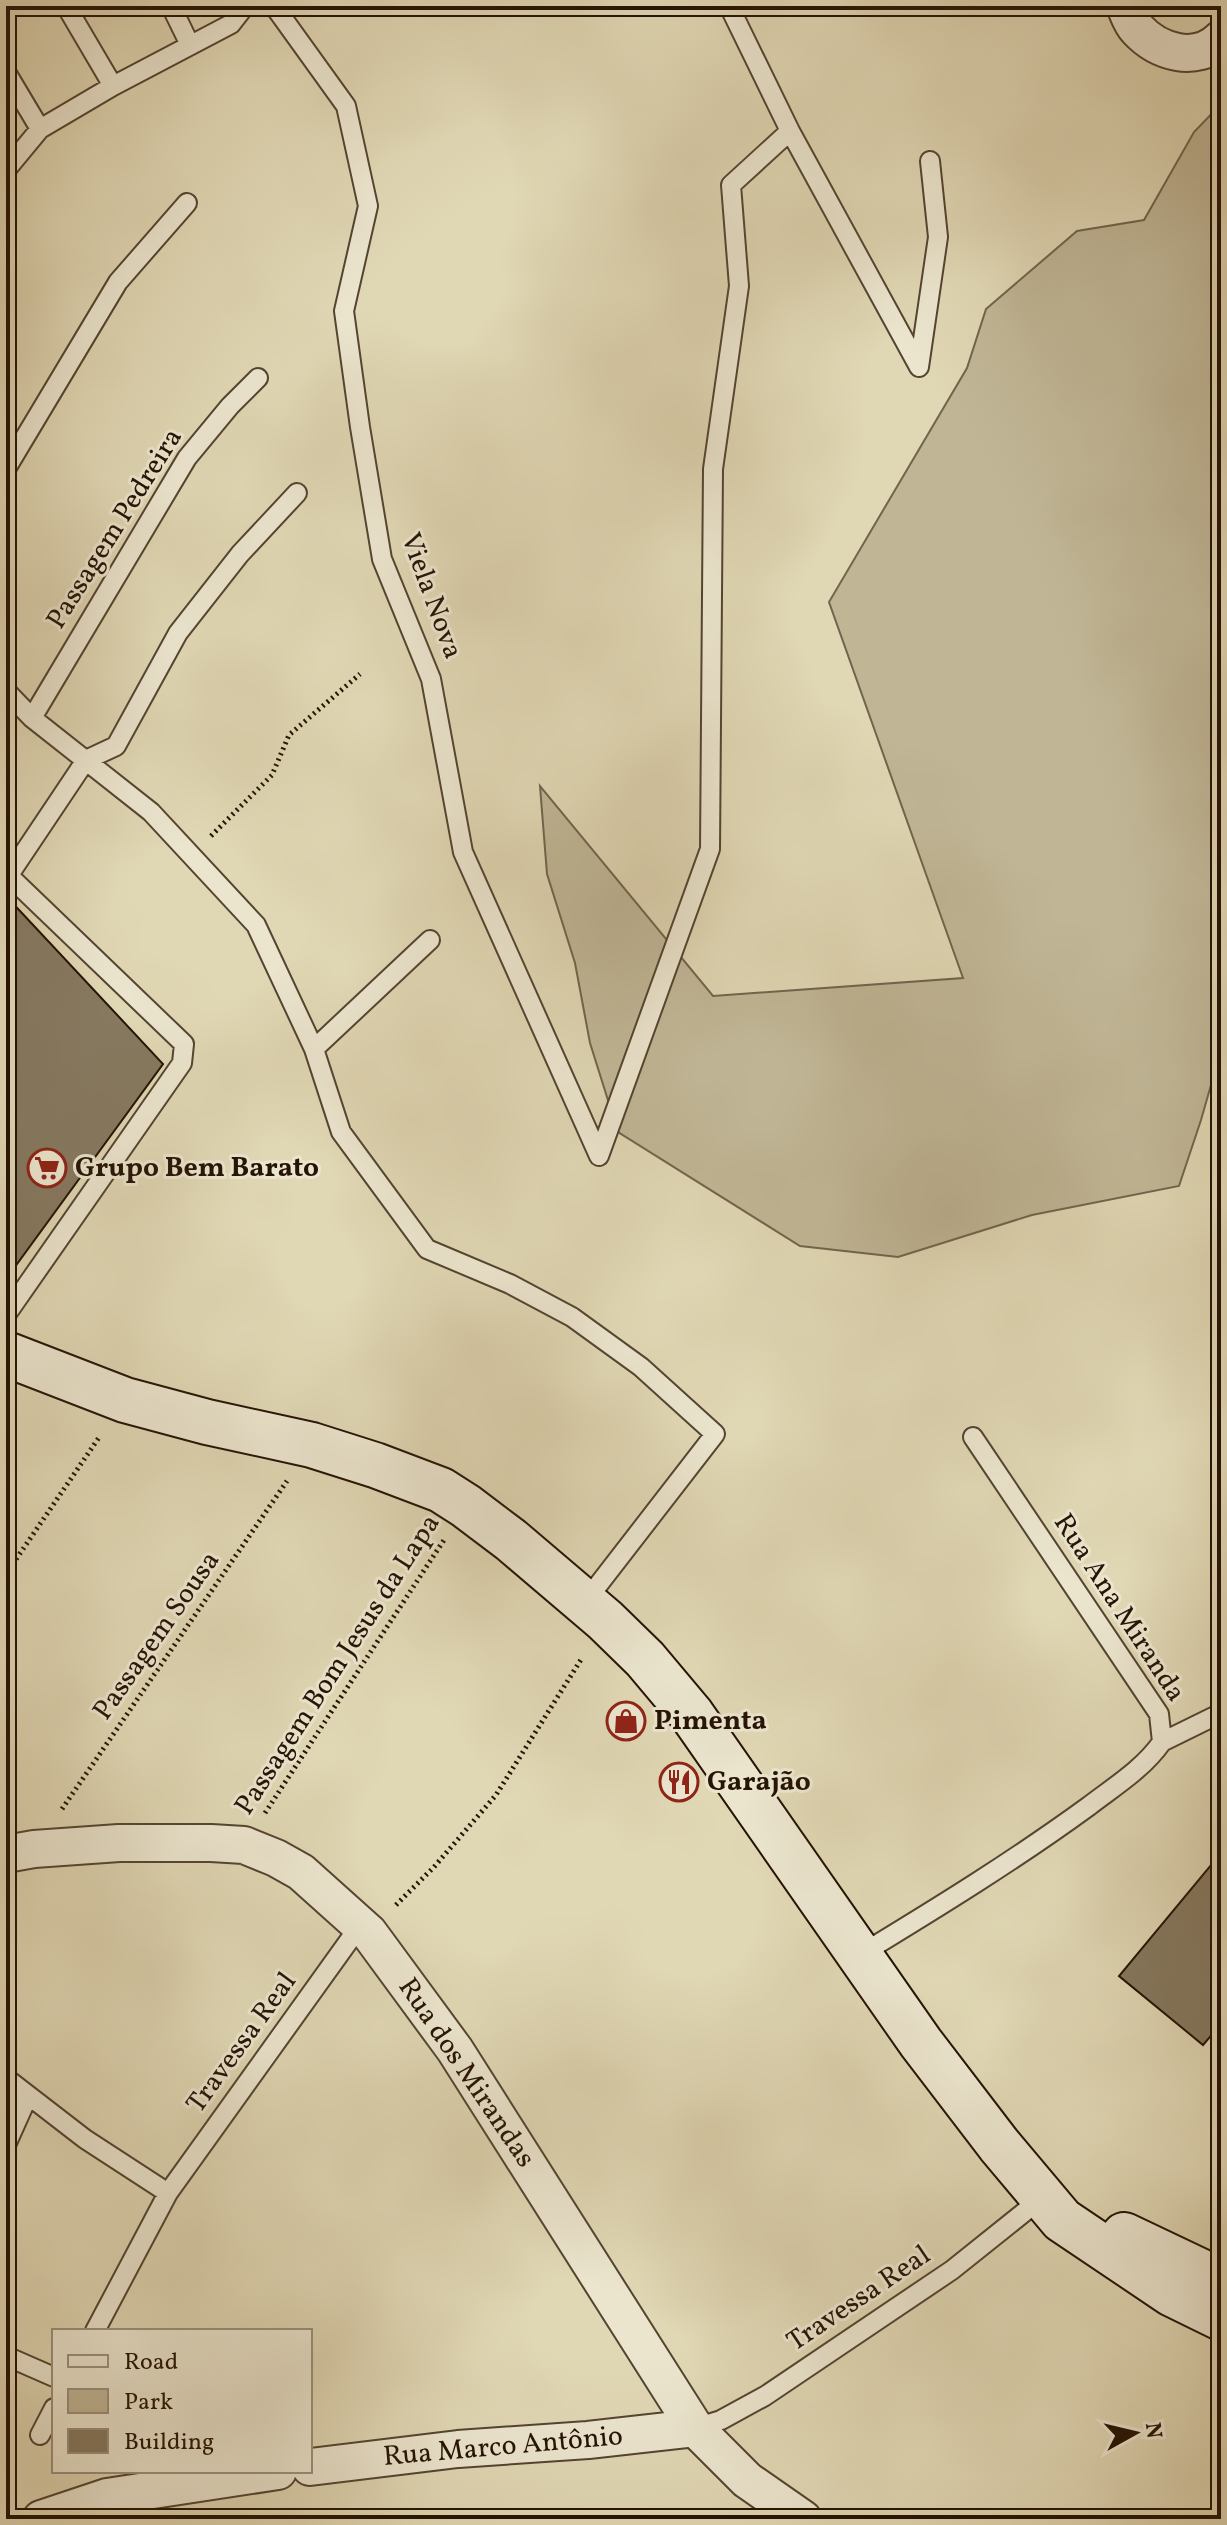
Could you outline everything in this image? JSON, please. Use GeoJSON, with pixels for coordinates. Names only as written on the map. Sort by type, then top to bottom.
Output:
{"type":"FeatureCollection","features":[{"type":"Feature","properties":{"kind":"main road"},"geometry":{"type":"LineString","coordinates":[[6,1354],[125,1400],[312,1445],[375,1465],[441,1490],[466,1506],[595,1611],[645,1659],[692,1715],[858,1956],[999,2145],[1062,2220],[1172,2294],[1221,2318]]}},
{"type":"Feature","properties":{"kind":"main road"},"geometry":{"type":"LineString","coordinates":[[1042,2198],[1221,2281]]}},
{"type":"Feature","properties":{"kind":"street"},"geometry":{"type":"LineString","coordinates":[[1125,6],[1135,27],[1158,47],[1185,53],[1212,48],[1221,39]]}},
{"type":"Feature","properties":{"kind":"street","name":"Rua dos Mirandas"},"geometry":{"type":"LineString","coordinates":[[20,1852],[119,1843],[244,1845],[301,1872],[365,1929],[455,2050],[695,2428],[747,2480],[803,2519]]}},
{"type":"Feature","properties":{"kind":"street","name":"Rua Marco Antônio"},"geometry":{"type":"LineString","coordinates":[[312,2467],[458,2449],[588,2440],[695,2428]]}},
{"type":"Feature","properties":{"kind":"street"},"geometry":{"type":"LineString","coordinates":[[41,2519],[107,2497],[265,2473]]}},
{"type":"Feature","properties":{"kind":"lane"},"geometry":{"type":"LineString","coordinates":[[66,6],[113,86]]}},
{"type":"Feature","properties":{"kind":"lane"},"geometry":{"type":"LineString","coordinates":[[171,6],[190,45]]}},
{"type":"Feature","properties":{"kind":"lane"},"geometry":{"type":"LineString","coordinates":[[6,170],[40,129],[113,86],[231,24],[245,6]]}},
{"type":"Feature","properties":{"kind":"lane","name":"Viela Nova"},"geometry":{"type":"LineString","coordinates":[[274,6],[346,106],[368,206],[344,311],[360,427],[382,559],[431,679],[463,852],[599,1156],[710,849],[713,469],[739,286],[731,185],[790,131]]}},
{"type":"Feature","properties":{"kind":"lane"},"geometry":{"type":"LineString","coordinates":[[729,6],[790,131],[919,367],[938,237],[930,161]]}},
{"type":"Feature","properties":{"kind":"lane"},"geometry":{"type":"LineString","coordinates":[[6,72],[40,129]]}},
{"type":"Feature","properties":{"kind":"lane"},"geometry":{"type":"LineString","coordinates":[[6,469],[118,282],[187,203]]}},
{"type":"Feature","properties":{"kind":"lane","name":"Passagem Pedreira"},"geometry":{"type":"LineString","coordinates":[[32,718],[187,458],[258,378]]}},
{"type":"Feature","properties":{"kind":"lane"},"geometry":{"type":"LineString","coordinates":[[6,1315],[182,1063],[184,1044],[8,874],[86,760],[116,746],[178,633],[240,554],[297,493]]}},
{"type":"Feature","properties":{"kind":"lane"},"geometry":{"type":"LineString","coordinates":[[6,691],[32,718],[151,812],[256,925],[314,1049],[341,1132],[427,1249],[510,1284],[572,1317],[641,1367],[715,1434],[595,1611]]}},
{"type":"Feature","properties":{"kind":"lane"},"geometry":{"type":"LineString","coordinates":[[314,1049],[430,940]]}},
{"type":"Feature","properties":{"kind":"lane","name":"Rua Ana Miranda"},"geometry":{"type":"LineString","coordinates":[[858,1956],[1066,1823],[1136,1771],[1162,1742],[1159,1714],[973,1437]]}},
{"type":"Feature","properties":{"kind":"lane"},"geometry":{"type":"LineString","coordinates":[[1162,1742],[1221,1713]]}},
{"type":"Feature","properties":{"kind":"lane","name":"Travessa Real"},"geometry":{"type":"LineString","coordinates":[[96,2329],[168,2193],[365,1929]]}},
{"type":"Feature","properties":{"kind":"lane"},"geometry":{"type":"LineString","coordinates":[[6,2078],[85,2139],[168,2193]]}},
{"type":"Feature","properties":{"kind":"lane"},"geometry":{"type":"LineString","coordinates":[[6,2145],[28,2096]]}},
{"type":"Feature","properties":{"kind":"lane","name":"Travessa Real"},"geometry":{"type":"LineString","coordinates":[[695,2428],[721,2420],[789,2381],[952,2270],[1042,2198]]}},
{"type":"Feature","properties":{"kind":"lane"},"geometry":{"type":"LineString","coordinates":[[6,2356],[52,2376]]}},
{"type":"Feature","properties":{"kind":"lane"},"geometry":{"type":"LineString","coordinates":[[40,2435],[52,2412]]}},
{"type":"Feature","properties":{"kind":"path"},"geometry":{"type":"LineString","coordinates":[[191,855],[272,775],[289,735],[360,674]]}},
{"type":"Feature","properties":{"kind":"path"},"geometry":{"type":"LineString","coordinates":[[6,1574],[125,1400]]}},
{"type":"Feature","properties":{"kind":"path","name":"Passagem Sousa"},"geometry":{"type":"LineString","coordinates":[[20,1852],[312,1445]]}},
{"type":"Feature","properties":{"kind":"path","name":"Passagem Bom Jesus da Lapa"},"geometry":{"type":"LineString","coordinates":[[244,1845],[466,1506]]}},
{"type":"Feature","properties":{"kind":"path"},"geometry":{"type":"LineString","coordinates":[[365,1929],[434,1867],[496,1795],[595,1611]]}},
{"type":"Feature","properties":{"kind":"green space"},"geometry":{"type":"Polygon","coordinates":[[[1221,104],[1221,1050],[1179,1186],[1032,1215],[898,1257],[800,1246],[618,1132],[590,1043],[575,963],[547,874],[540,786],[713,996],[963,978],[829,602],[967,368],[986,309],[1077,231],[1144,220],[1194,132],[1221,104]]]}},
{"type":"Feature","properties":{"kind":"building","name":"Grupo Bem Barato"},"geometry":{"type":"Polygon","coordinates":[[[6,896],[163,1064],[9,1275],[6,1272],[6,896]]]}},
{"type":"Feature","properties":{"kind":"building"},"geometry":{"type":"Polygon","coordinates":[[[1221,1853],[1221,2024],[1203,2045],[1119,1976],[1221,1853]]]}},
{"type":"Feature","properties":{"kind":"building"},"geometry":{"type":"Polygon","coordinates":[[[1216,2123],[1221,2123],[1221,2207],[1216,2123]]]}},
{"type":"Feature","properties":{"kind":"place","name":"Grupo Bem Barato"},"geometry":{"type":"Point","coordinates":[47,1168]}},
{"type":"Feature","properties":{"kind":"place","name":"Pimenta"},"geometry":{"type":"Point","coordinates":[626,1721]}},
{"type":"Feature","properties":{"kind":"place","name":"Garajão"},"geometry":{"type":"Point","coordinates":[679,1782]}}]}
